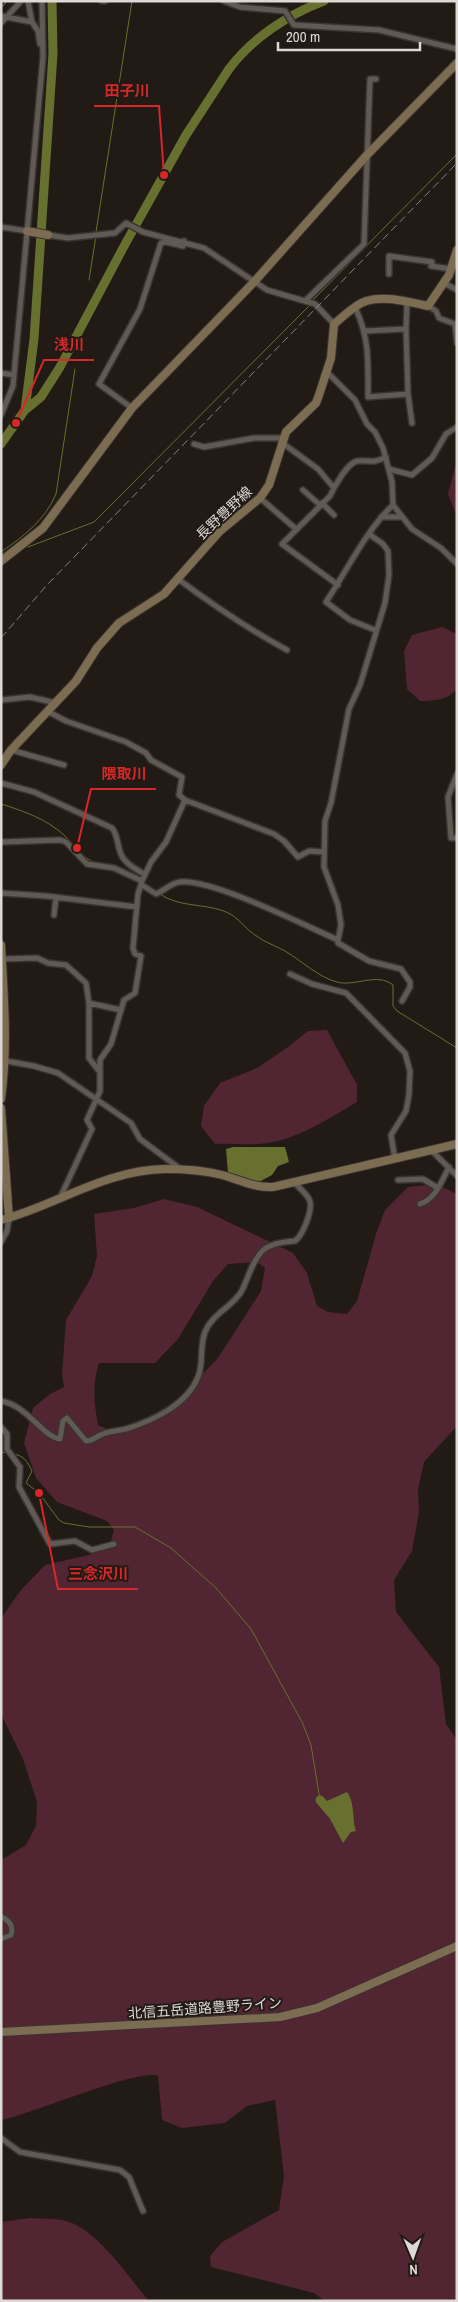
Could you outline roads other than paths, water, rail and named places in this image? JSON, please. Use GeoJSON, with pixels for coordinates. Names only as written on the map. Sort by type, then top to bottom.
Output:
{"type":"FeatureCollection","features":[{"type":"Feature","properties":{"kind":"street"},"geometry":{"type":"LineString","coordinates":[[1,23],[4,17],[20,1]]}},
{"type":"Feature","properties":{"kind":"street"},"geometry":{"type":"LineString","coordinates":[[28,1],[32,22],[38,31],[43,57]]}},
{"type":"Feature","properties":{"kind":"street"},"geometry":{"type":"LineString","coordinates":[[1,415],[11,395],[14,374],[43,57],[42,1]]}},
{"type":"Feature","properties":{"kind":"street"},"geometry":{"type":"LineString","coordinates":[[224,1],[240,7],[285,11],[294,25],[346,30],[379,30],[457,49]]}},
{"type":"Feature","properties":{"kind":"street"},"geometry":{"type":"LineString","coordinates":[[4,17],[32,22]]}},
{"type":"Feature","properties":{"kind":"street"},"geometry":{"type":"LineString","coordinates":[[1,561],[43,528],[132,408],[254,282],[366,156],[455,67]]}},
{"type":"Feature","properties":{"kind":"street"},"geometry":{"type":"LineString","coordinates":[[307,300],[364,244],[370,79],[376,79]]}},
{"type":"Feature","properties":{"kind":"street"},"geometry":{"type":"LineString","coordinates":[[1,227],[68,238],[115,233],[126,223],[141,231],[184,241],[204,248],[268,290],[307,300],[315,304],[334,324],[364,302],[378,300],[428,306],[436,311],[439,318],[455,324],[457,343]]}},
{"type":"Feature","properties":{"kind":"street"},"geometry":{"type":"LineString","coordinates":[[132,408],[99,384],[140,309],[161,243],[166,242],[183,246],[184,241]]}},
{"type":"Feature","properties":{"kind":"street"},"geometry":{"type":"LineString","coordinates":[[428,306],[444,283],[457,250]]}},
{"type":"Feature","properties":{"kind":"street"},"geometry":{"type":"LineString","coordinates":[[389,274],[389,256],[432,262],[431,266],[451,269]]}},
{"type":"Feature","properties":{"kind":"street"},"geometry":{"type":"LineString","coordinates":[[444,283],[457,290]]}},
{"type":"Feature","properties":{"kind":"street"},"geometry":{"type":"LineString","coordinates":[[407,302],[408,394],[412,423]]}},
{"type":"Feature","properties":{"kind":"street"},"geometry":{"type":"LineString","coordinates":[[356,307],[365,331],[368,397]]}},
{"type":"Feature","properties":{"kind":"street","name":"長野豊野線"},"geometry":{"type":"LineString","coordinates":[[1,765],[11,750],[49,712],[76,681],[97,648],[120,622],[164,594],[219,532],[260,498],[269,486],[282,440],[291,424],[316,403],[331,358],[334,324]]}},
{"type":"Feature","properties":{"kind":"street"},"geometry":{"type":"LineString","coordinates":[[365,331],[406,329]]}},
{"type":"Feature","properties":{"kind":"street"},"geometry":{"type":"LineString","coordinates":[[1,372],[14,374]]}},
{"type":"Feature","properties":{"kind":"street"},"geometry":{"type":"LineString","coordinates":[[327,372],[355,400],[367,424],[375,432],[389,469],[393,491],[393,506],[412,529],[441,548],[457,564]]}},
{"type":"Feature","properties":{"kind":"street"},"geometry":{"type":"LineString","coordinates":[[355,400],[368,397],[408,394]]}},
{"type":"Feature","properties":{"kind":"street"},"geometry":{"type":"LineString","coordinates":[[389,469],[412,475],[432,458],[446,434],[457,427]]}},
{"type":"Feature","properties":{"kind":"street"},"geometry":{"type":"LineString","coordinates":[[194,444],[204,447],[240,439],[282,440],[318,469],[334,488]]}},
{"type":"Feature","properties":{"kind":"street"},"geometry":{"type":"LineString","coordinates":[[338,585],[282,544],[321,504],[351,464],[357,461],[372,463],[386,457]]}},
{"type":"Feature","properties":{"kind":"street"},"geometry":{"type":"LineString","coordinates":[[303,490],[334,515]]}},
{"type":"Feature","properties":{"kind":"street"},"geometry":{"type":"LineString","coordinates":[[260,498],[296,529]]}},
{"type":"Feature","properties":{"kind":"street"},"geometry":{"type":"LineString","coordinates":[[375,630],[350,620],[326,602],[368,534],[381,517],[393,506]]}},
{"type":"Feature","properties":{"kind":"street"},"geometry":{"type":"LineString","coordinates":[[381,517],[401,517]]}},
{"type":"Feature","properties":{"kind":"street"},"geometry":{"type":"LineString","coordinates":[[338,940],[341,926],[338,905],[326,874],[324,852],[325,821],[331,803],[349,709],[360,685],[375,630],[385,603],[389,575],[388,552],[383,544],[368,534]]}},
{"type":"Feature","properties":{"kind":"street"},"geometry":{"type":"LineString","coordinates":[[178,579],[215,607],[286,650]]}},
{"type":"Feature","properties":{"kind":"street"},"geometry":{"type":"LineString","coordinates":[[1,700],[30,696],[56,703]]}},
{"type":"Feature","properties":{"kind":"street"},"geometry":{"type":"LineString","coordinates":[[49,712],[66,721],[126,742],[146,753],[151,760],[182,777],[179,795],[185,800],[274,834],[284,841],[298,857],[309,851],[324,852]]}},
{"type":"Feature","properties":{"kind":"street"},"geometry":{"type":"LineString","coordinates":[[11,750],[64,765]]}},
{"type":"Feature","properties":{"kind":"street"},"geometry":{"type":"LineString","coordinates":[[457,774],[448,797],[451,838],[457,838]]}},
{"type":"Feature","properties":{"kind":"street"},"geometry":{"type":"LineString","coordinates":[[1,783],[34,792],[112,828],[116,832],[121,854],[126,862],[144,874]]}},
{"type":"Feature","properties":{"kind":"street"},"geometry":{"type":"LineString","coordinates":[[60,1198],[92,1129],[87,1120],[100,1091],[100,1060],[112,1044],[124,1000],[135,993],[141,956],[135,954],[133,948],[137,907],[144,874],[162,849],[185,800]]}},
{"type":"Feature","properties":{"kind":"street"},"geometry":{"type":"LineString","coordinates":[[1,842],[60,840],[66,842],[87,864],[114,868],[142,883],[156,894],[175,883],[188,882],[202,884],[264,907],[338,940],[338,943],[369,961],[401,970],[410,982],[410,987],[402,1001]]}},
{"type":"Feature","properties":{"kind":"street"},"geometry":{"type":"LineString","coordinates":[[1,893],[56,897],[137,907]]}},
{"type":"Feature","properties":{"kind":"street"},"geometry":{"type":"LineString","coordinates":[[54,916],[56,897]]}},
{"type":"Feature","properties":{"kind":"street"},"geometry":{"type":"LineString","coordinates":[[1,945],[4,1056],[1,1099]]}},
{"type":"Feature","properties":{"kind":"street"},"geometry":{"type":"LineString","coordinates":[[2,959],[37,958],[48,963],[66,964],[86,983],[89,1003],[89,1058],[99,1072]]}},
{"type":"Feature","properties":{"kind":"street"},"geometry":{"type":"LineString","coordinates":[[290,974],[312,984],[346,993],[407,1057],[410,1087],[406,1111],[391,1135],[395,1159]]}},
{"type":"Feature","properties":{"kind":"street"},"geometry":{"type":"LineString","coordinates":[[89,1003],[121,1010]]}},
{"type":"Feature","properties":{"kind":"street"},"geometry":{"type":"LineString","coordinates":[[4,1056],[58,1073],[97,1098],[131,1123],[140,1139],[181,1170]]}},
{"type":"Feature","properties":{"kind":"street"},"geometry":{"type":"LineString","coordinates":[[1,1108],[7,1231],[1,1242]]}},
{"type":"Feature","properties":{"kind":"street"},"geometry":{"type":"LineString","coordinates":[[5,1219],[110,1177],[138,1171],[181,1170],[223,1175],[261,1188],[295,1184],[457,1144]]}},
{"type":"Feature","properties":{"kind":"street"},"geometry":{"type":"LineString","coordinates":[[431,1150],[457,1176]]}},
{"type":"Feature","properties":{"kind":"street"},"geometry":{"type":"LineString","coordinates":[[420,1204],[427,1202],[438,1188],[449,1167]]}},
{"type":"Feature","properties":{"kind":"street"},"geometry":{"type":"LineString","coordinates":[[398,1180],[423,1179],[438,1188]]}},
{"type":"Feature","properties":{"kind":"street"},"geometry":{"type":"LineString","coordinates":[[1,1401],[23,1411],[49,1435],[57,1439],[60,1438],[63,1420],[67,1418],[86,1441],[93,1441],[102,1434],[140,1424],[169,1409],[181,1400],[197,1380],[200,1371],[200,1346],[206,1330],[224,1307],[240,1294],[260,1251],[273,1243],[295,1241],[300,1236],[310,1204],[309,1198],[295,1184]]}},
{"type":"Feature","properties":{"kind":"street"},"geometry":{"type":"LineString","coordinates":[[1,1427],[7,1434],[7,1449],[20,1467],[19,1487],[50,1544],[75,1541],[92,1550],[114,1544]]}},
{"type":"Feature","properties":{"kind":"street"},"geometry":{"type":"LineString","coordinates":[[1,1916],[8,1920],[12,1928],[11,1935],[1,1939]]}},
{"type":"Feature","properties":{"kind":"street","name":"北信五岳道路豊野ライン"},"geometry":{"type":"LineString","coordinates":[[1,2032],[280,2017],[317,2008],[457,1946]]}},
{"type":"Feature","properties":{"kind":"street"},"geometry":{"type":"LineString","coordinates":[[1,2138],[20,2152],[120,2170],[129,2177],[143,2212]]}},
{"type":"Feature","properties":{"kind":"waterway"},"geometry":{"type":"LineString","coordinates":[[1,444],[25,410],[34,339],[53,54],[52,1]]}},
{"type":"Feature","properties":{"kind":"waterway"},"geometry":{"type":"LineString","coordinates":[[96,232],[132,1]]}},
{"type":"Feature","properties":{"kind":"waterway"},"geometry":{"type":"LineString","coordinates":[[25,410],[41,397],[60,367],[186,135],[229,69],[249,47],[272,28],[311,6],[324,1]]}},
{"type":"Feature","properties":{"kind":"waterway"},"geometry":{"type":"LineString","coordinates":[[312,301],[457,154]]}},
{"type":"Feature","properties":{"kind":"waterway"},"geometry":{"type":"LineString","coordinates":[[89,280],[96,236]]}},
{"type":"Feature","properties":{"kind":"waterway"},"geometry":{"type":"LineString","coordinates":[[28,547],[94,522],[310,305]]}},
{"type":"Feature","properties":{"kind":"waterway"},"geometry":{"type":"LineString","coordinates":[[1,552],[40,520],[56,494],[75,369]]}},
{"type":"Feature","properties":{"kind":"waterway"},"geometry":{"type":"LineString","coordinates":[[1,804],[50,824],[93,862]]}},
{"type":"Feature","properties":{"kind":"waterway"},"geometry":{"type":"LineString","coordinates":[[97,863],[112,865]]}},
{"type":"Feature","properties":{"kind":"waterway"},"geometry":{"type":"LineString","coordinates":[[116,866],[141,877]]}},
{"type":"Feature","properties":{"kind":"waterway"},"geometry":{"type":"LineString","coordinates":[[160,894],[177,902],[214,908],[232,915],[249,931],[285,951],[330,980],[344,983],[373,980],[387,981],[393,985],[393,1006],[397,1011],[457,1048]]}},
{"type":"Feature","properties":{"kind":"waterway"},"geometry":{"type":"LineString","coordinates":[[1,1452],[8,1453]]}},
{"type":"Feature","properties":{"kind":"waterway"},"geometry":{"type":"LineString","coordinates":[[12,1454],[22,1457],[27,1461],[32,1471],[26,1483],[39,1493],[59,1520],[64,1523],[89,1527],[135,1527],[171,1548],[216,1588],[251,1629],[302,1722],[311,1745],[320,1800]]}},
{"type":"Feature","properties":{"kind":"waterway"},"geometry":{"type":"LineString","coordinates":[[320,1800],[331,1813]]}},
{"type":"Feature","properties":{"kind":"railway"},"geometry":{"type":"LineString","coordinates":[[1,8],[7,1]]}},
{"type":"Feature","properties":{"kind":"railway"},"geometry":{"type":"LineString","coordinates":[[1,638],[46,586],[457,163]]}},
{"type":"Feature","properties":{"kind":"place","name":"田子川"},"geometry":{"type":"Point","coordinates":[164,175]}},
{"type":"Feature","properties":{"kind":"place","name":"浅川"},"geometry":{"type":"Point","coordinates":[16,423]}},
{"type":"Feature","properties":{"kind":"place","name":"隈取川"},"geometry":{"type":"Point","coordinates":[77,848]}},
{"type":"Feature","properties":{"kind":"place","name":"三念沢川"},"geometry":{"type":"Point","coordinates":[39,1493]}}]}
